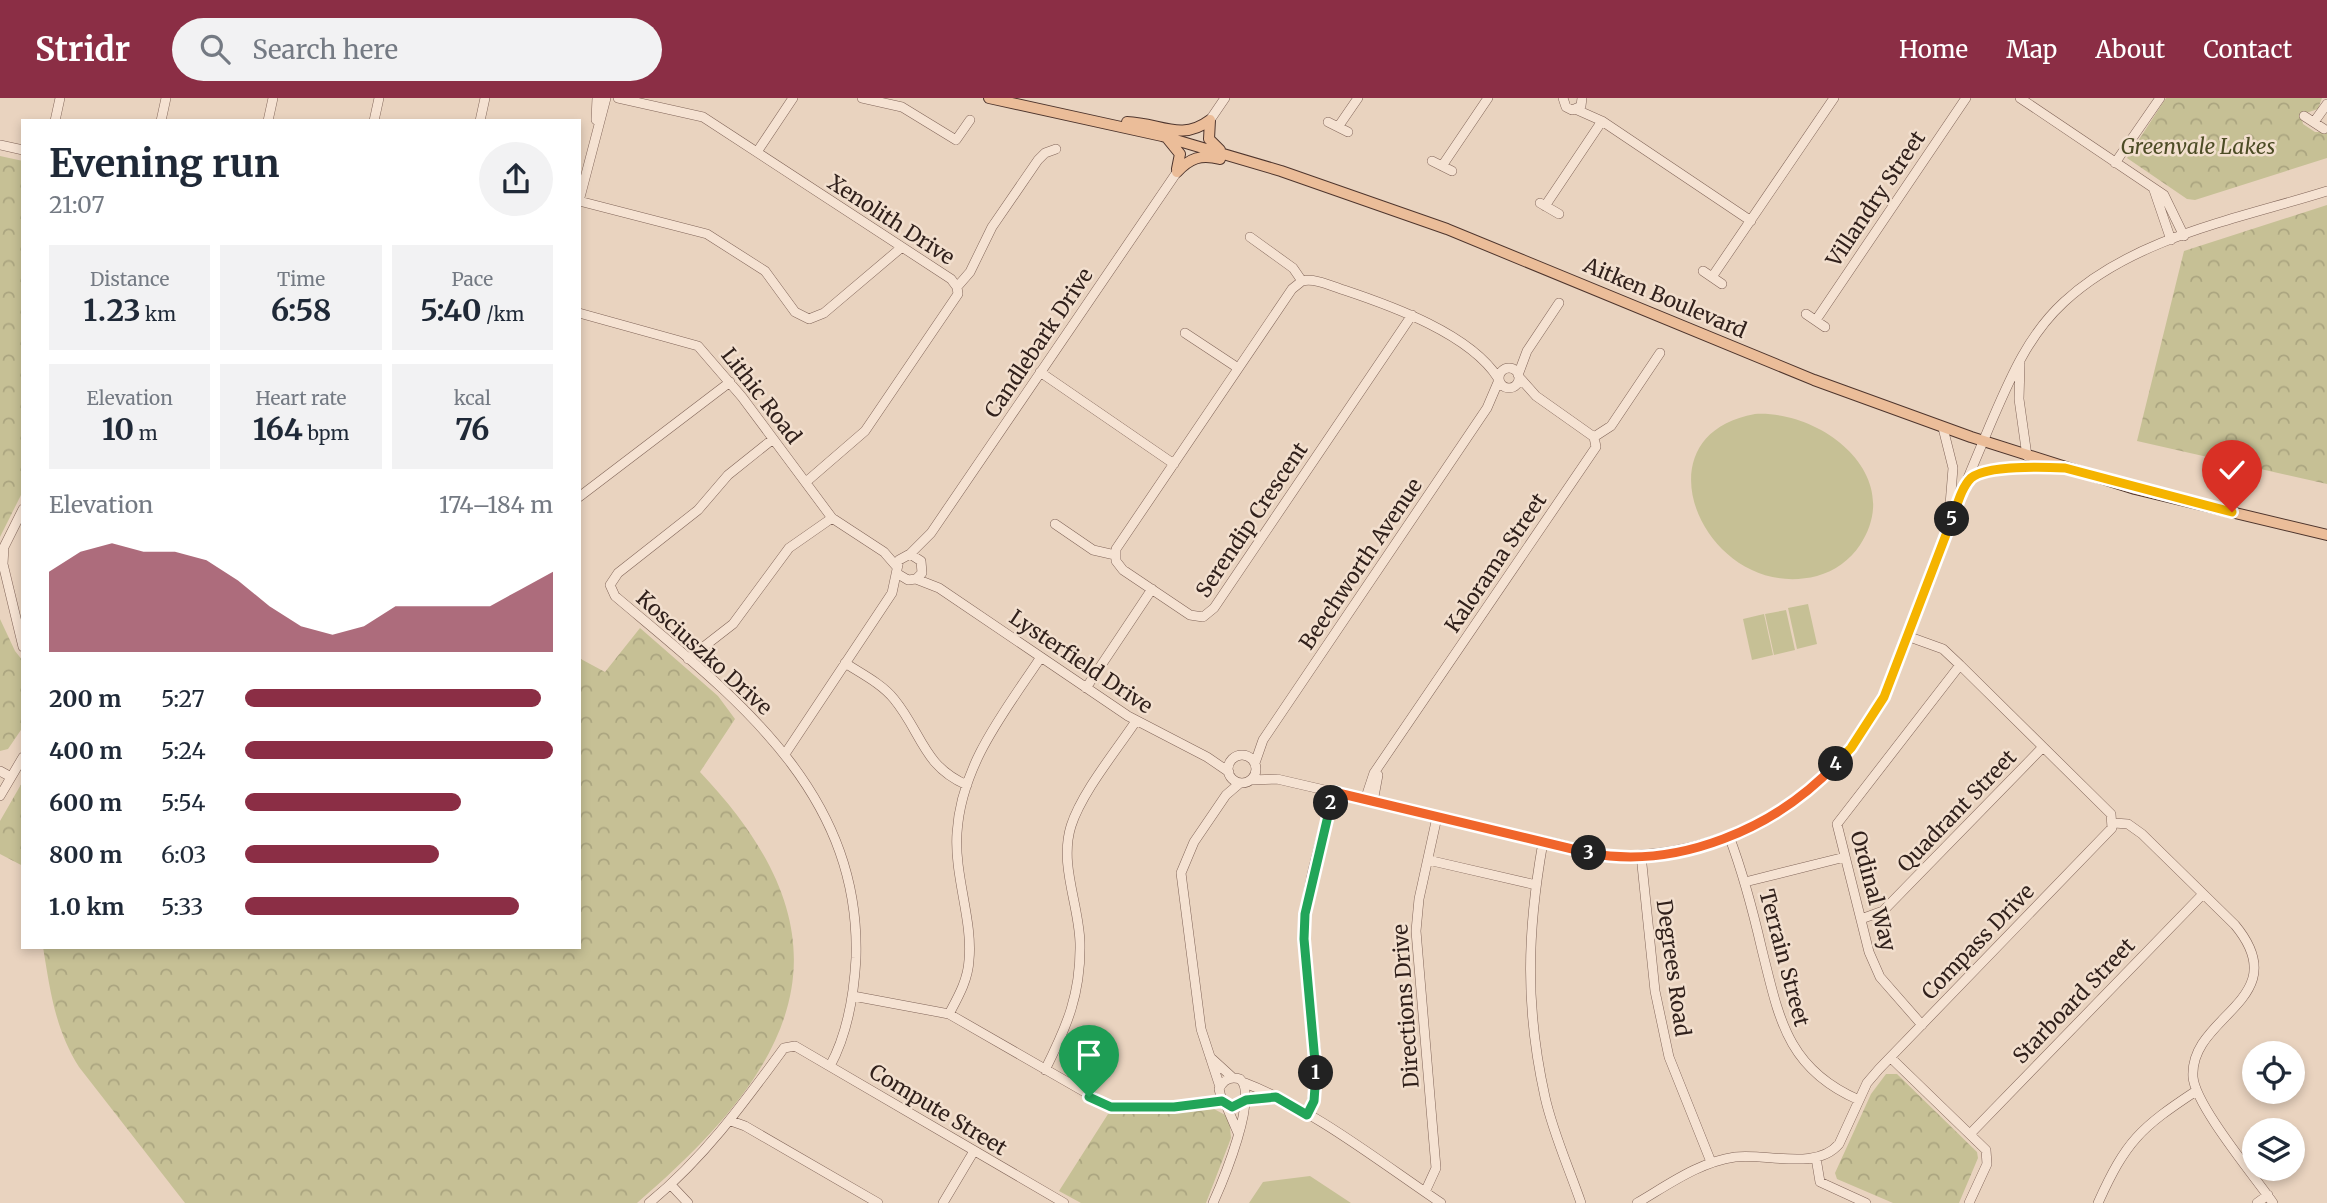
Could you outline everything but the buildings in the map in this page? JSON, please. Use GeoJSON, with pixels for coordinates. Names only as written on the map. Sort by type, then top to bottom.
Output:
{"type":"FeatureCollection","features":[{"type":"Feature","properties":{"kind":"main road","name":"Aitken Boulevard"},"geometry":{"type":"LineString","coordinates":[[989,98],[1165,137],[1322,184],[1447,229],[1814,380],[1983,442],[2065,468],[2327,535]]}},
{"type":"Feature","properties":{"kind":"main road"},"geometry":{"type":"LineString","coordinates":[[1106,122],[1147,123],[1187,132],[1210,120]]}},
{"type":"Feature","properties":{"kind":"main road"},"geometry":{"type":"LineString","coordinates":[[1210,120],[1209,139],[1216,148],[1229,155]]}},
{"type":"Feature","properties":{"kind":"main road"},"geometry":{"type":"LineString","coordinates":[[1165,137],[1175,144],[1180,154],[1177,172]]}},
{"type":"Feature","properties":{"kind":"main road"},"geometry":{"type":"LineString","coordinates":[[1177,172],[1193,158],[1203,156],[1322,184]]}},
{"type":"Feature","properties":{"kind":"street"},"geometry":{"type":"LineString","coordinates":[[55,119],[60,98]]}},
{"type":"Feature","properties":{"kind":"street"},"geometry":{"type":"LineString","coordinates":[[161,119],[166,98]]}},
{"type":"Feature","properties":{"kind":"street"},"geometry":{"type":"LineString","coordinates":[[268,119],[272,98]]}},
{"type":"Feature","properties":{"kind":"street"},"geometry":{"type":"LineString","coordinates":[[374,119],[379,98]]}},
{"type":"Feature","properties":{"kind":"street"},"geometry":{"type":"LineString","coordinates":[[480,119],[485,98]]}},
{"type":"Feature","properties":{"kind":"street"},"geometry":{"type":"LineString","coordinates":[[595,132],[597,98]]}},
{"type":"Feature","properties":{"kind":"street"},"geometry":{"type":"LineString","coordinates":[[581,192],[606,98]]}},
{"type":"Feature","properties":{"kind":"street","name":"Xenolith Drive"},"geometry":{"type":"LineString","coordinates":[[618,98],[703,117],[902,247],[957,287],[958,294],[865,431],[806,482]]}},
{"type":"Feature","properties":{"kind":"street"},"geometry":{"type":"LineString","coordinates":[[757,152],[793,98]]}},
{"type":"Feature","properties":{"kind":"street"},"geometry":{"type":"LineString","coordinates":[[862,98],[902,107],[956,140],[970,120]]}},
{"type":"Feature","properties":{"kind":"street"},"geometry":{"type":"LineString","coordinates":[[1210,120],[1225,98]]}},
{"type":"Feature","properties":{"kind":"street"},"geometry":{"type":"LineString","coordinates":[[1338,127],[1358,98]]}},
{"type":"Feature","properties":{"kind":"street"},"geometry":{"type":"LineString","coordinates":[[1442,166],[1488,98]]}},
{"type":"Feature","properties":{"kind":"street"},"geometry":{"type":"LineString","coordinates":[[1712,277],[1835,98]]}},
{"type":"Feature","properties":{"kind":"street","name":"Villandry Street"},"geometry":{"type":"LineString","coordinates":[[1815,320],[1966,98]]}},
{"type":"Feature","properties":{"kind":"street"},"geometry":{"type":"LineString","coordinates":[[2020,98],[2169,201],[2184,236]]}},
{"type":"Feature","properties":{"kind":"street"},"geometry":{"type":"LineString","coordinates":[[2115,163],[2160,98]]}},
{"type":"Feature","properties":{"kind":"street"},"geometry":{"type":"LineString","coordinates":[[1562,99],[1569,109],[1602,121],[1751,221]]}},
{"type":"Feature","properties":{"kind":"street"},"geometry":{"type":"LineString","coordinates":[[1575,109],[1583,99],[1602,121]]}},
{"type":"Feature","properties":{"kind":"street"},"geometry":{"type":"LineString","coordinates":[[2314,122],[2327,104]]}},
{"type":"Feature","properties":{"kind":"street"},"geometry":{"type":"LineString","coordinates":[[2304,116],[2324,129]]}},
{"type":"Feature","properties":{"kind":"street"},"geometry":{"type":"LineString","coordinates":[[1559,214],[1542,205],[1602,121]]}},
{"type":"Feature","properties":{"kind":"street"},"geometry":{"type":"LineString","coordinates":[[1328,122],[1348,132]]}},
{"type":"Feature","properties":{"kind":"street"},"geometry":{"type":"LineString","coordinates":[[0,145],[21,150]]}},
{"type":"Feature","properties":{"kind":"street"},"geometry":{"type":"LineString","coordinates":[[957,287],[970,272],[992,226],[1038,160],[1045,153],[1056,149]]}},
{"type":"Feature","properties":{"kind":"street"},"geometry":{"type":"LineString","coordinates":[[1432,161],[1452,171]]}},
{"type":"Feature","properties":{"kind":"street","name":"Candlebark Drive"},"geometry":{"type":"LineString","coordinates":[[898,570],[908,554],[931,533],[1177,172]]}},
{"type":"Feature","properties":{"kind":"street"},"geometry":{"type":"LineString","coordinates":[[2153,189],[2171,240]]}},
{"type":"Feature","properties":{"kind":"street"},"geometry":{"type":"LineString","coordinates":[[1234,778],[1278,779],[1594,853],[1641,855],[1693,848],[1730,836],[1764,820],[1799,798],[1851,748],[1884,697],[1983,442],[2022,355],[2047,320],[2088,282],[2129,257],[2171,240],[2327,191]]}},
{"type":"Feature","properties":{"kind":"street"},"geometry":{"type":"LineString","coordinates":[[581,202],[707,234],[765,271],[795,312],[809,319],[824,313],[902,247]]}},
{"type":"Feature","properties":{"kind":"street"},"geometry":{"type":"LineString","coordinates":[[1250,237],[1293,268],[1302,281]]}},
{"type":"Feature","properties":{"kind":"street"},"geometry":{"type":"LineString","coordinates":[[1703,271],[1722,284]]}},
{"type":"Feature","properties":{"kind":"street"},"geometry":{"type":"LineString","coordinates":[[1055,524],[1093,550],[1115,555],[1238,368],[1292,289],[1302,281],[1316,281],[1412,315],[1480,358],[1507,368],[1519,376],[1536,396],[1594,438],[1611,426],[1660,353]]}},
{"type":"Feature","properties":{"kind":"street"},"geometry":{"type":"LineString","coordinates":[[1527,351],[1559,303]]}},
{"type":"Feature","properties":{"kind":"street","name":"Lithic Road"},"geometry":{"type":"LineString","coordinates":[[581,314],[698,346],[730,382],[832,518],[884,552],[898,570],[912,579]]}},
{"type":"Feature","properties":{"kind":"street"},"geometry":{"type":"LineString","coordinates":[[1806,314],[1825,327]]}},
{"type":"Feature","properties":{"kind":"street","name":"Serendip Crescent"},"geometry":{"type":"LineString","coordinates":[[1115,555],[1118,566],[1190,615],[1197,617],[1209,614],[1412,315]]}},
{"type":"Feature","properties":{"kind":"street"},"geometry":{"type":"LineString","coordinates":[[1185,333],[1238,368]]}},
{"type":"Feature","properties":{"kind":"street","name":"Beechworth Avenue"},"geometry":{"type":"LineString","coordinates":[[1488,408],[1499,379],[1507,368],[1527,351]]}},
{"type":"Feature","properties":{"kind":"street","name":"Beechworth Avenue"},"geometry":{"type":"LineString","coordinates":[[1247,755],[1263,740],[1488,408],[1509,388],[1516,386],[1527,351]]}},
{"type":"Feature","properties":{"kind":"street"},"geometry":{"type":"LineString","coordinates":[[2022,355],[2018,389],[2027,456]]}},
{"type":"Feature","properties":{"kind":"street"},"geometry":{"type":"LineString","coordinates":[[1480,358],[1509,388],[1536,396]]}},
{"type":"Feature","properties":{"kind":"street"},"geometry":{"type":"LineString","coordinates":[[1040,372],[1174,464]]}},
{"type":"Feature","properties":{"kind":"street"},"geometry":{"type":"LineString","coordinates":[[581,495],[730,382]]}},
{"type":"Feature","properties":{"kind":"street"},"geometry":{"type":"LineString","coordinates":[[1942,543],[1952,500],[1953,468],[1943,428]]}},
{"type":"Feature","properties":{"kind":"street","name":"Kalorama Street"},"geometry":{"type":"LineString","coordinates":[[1369,801],[1380,767],[1593,453],[1596,447],[1594,438]]}},
{"type":"Feature","properties":{"kind":"street","name":"Kosciuszko Drive"},"geometry":{"type":"LineString","coordinates":[[773,439],[728,475],[698,510],[618,573],[610,585],[615,596],[724,691],[785,754],[819,801],[841,852],[855,916],[853,996],[843,1039],[830,1066]]}},
{"type":"Feature","properties":{"kind":"street"},"geometry":{"type":"LineString","coordinates":[[1965,488],[1972,478],[1982,474],[2012,468],[2065,468]]}},
{"type":"Feature","properties":{"kind":"street"},"geometry":{"type":"LineString","coordinates":[[21,513],[4,547],[3,564],[21,639]]}},
{"type":"Feature","properties":{"kind":"street"},"geometry":{"type":"LineString","coordinates":[[688,659],[733,624],[789,548],[832,518]]}},
{"type":"Feature","properties":{"kind":"street","name":"Candlebark Drive"},"geometry":{"type":"LineString","coordinates":[[912,579],[922,565],[931,533]]}},
{"type":"Feature","properties":{"kind":"street","name":"Lithic Road"},"geometry":{"type":"LineString","coordinates":[[884,552],[908,554]]}},
{"type":"Feature","properties":{"kind":"street","name":"Lysterfield Drive"},"geometry":{"type":"LineString","coordinates":[[908,554],[922,565],[939,588]]}},
{"type":"Feature","properties":{"kind":"street"},"geometry":{"type":"LineString","coordinates":[[785,754],[892,593],[898,570]]}},
{"type":"Feature","properties":{"kind":"street"},"geometry":{"type":"LineString","coordinates":[[892,593],[912,579]]}},
{"type":"Feature","properties":{"kind":"street","name":"Lysterfield Drive"},"geometry":{"type":"LineString","coordinates":[[912,579],[939,588],[1136,721],[1208,757],[1234,778]]}},
{"type":"Feature","properties":{"kind":"street"},"geometry":{"type":"LineString","coordinates":[[1086,688],[1152,589]]}},
{"type":"Feature","properties":{"kind":"street"},"geometry":{"type":"LineString","coordinates":[[1907,636],[1943,649],[2111,814],[2114,823],[2134,826],[2248,940],[2255,956],[2256,971],[2229,1014],[2199,1051],[2193,1071],[2196,1091],[2271,1199],[2257,1203]]}},
{"type":"Feature","properties":{"kind":"street"},"geometry":{"type":"LineString","coordinates":[[949,1014],[964,984],[970,958],[957,858],[957,832],[967,785],[987,739],[1041,657]]}},
{"type":"Feature","properties":{"kind":"street"},"geometry":{"type":"LineString","coordinates":[[845,663],[890,694],[913,727],[931,761],[947,775],[967,785]]}},
{"type":"Feature","properties":{"kind":"street","name":"Ordinal Way"},"geometry":{"type":"LineString","coordinates":[[1922,1025],[1880,977],[1861,919],[1837,828],[1838,820],[1960,665]]}},
{"type":"Feature","properties":{"kind":"street"},"geometry":{"type":"LineString","coordinates":[[1045,1070],[1071,1017],[1077,994],[1080,942],[1068,863],[1071,825],[1081,805],[1136,721]]}},
{"type":"Feature","properties":{"kind":"street","name":"Beechworth Avenue"},"geometry":{"type":"LineString","coordinates":[[1251,780],[1263,740]]}},
{"type":"Feature","properties":{"kind":"street","name":"Quadrant Street"},"geometry":{"type":"LineString","coordinates":[[1861,919],[1883,911],[2043,747]]}},
{"type":"Feature","properties":{"kind":"street"},"geometry":{"type":"LineString","coordinates":[[1238,1135],[1224,1103],[1201,1029],[1181,873],[1194,842],[1226,795],[1234,778],[1233,759],[1247,755],[1256,765],[1278,779]]}},
{"type":"Feature","properties":{"kind":"street","name":"Lysterfield Drive"},"geometry":{"type":"LineString","coordinates":[[1208,757],[1233,759]]}},
{"type":"Feature","properties":{"kind":"street"},"geometry":{"type":"LineString","coordinates":[[0,796],[21,760]]}},
{"type":"Feature","properties":{"kind":"street"},"geometry":{"type":"LineString","coordinates":[[0,771],[11,777]]}},
{"type":"Feature","properties":{"kind":"street"},"geometry":{"type":"LineString","coordinates":[[1307,1115],[1317,1087],[1304,939],[1305,914],[1334,792]]}},
{"type":"Feature","properties":{"kind":"street","name":"Directions Drive"},"geometry":{"type":"LineString","coordinates":[[1425,1192],[1436,1168],[1416,954],[1419,899],[1437,817]]}},
{"type":"Feature","properties":{"kind":"street","name":"Compass Drive"},"geometry":{"type":"LineString","coordinates":[[1816,1158],[1826,1156],[1839,1144],[1867,1083],[2108,834],[2114,823]]}},
{"type":"Feature","properties":{"kind":"street","name":"Terrain Street"},"geometry":{"type":"LineString","coordinates":[[1730,836],[1745,882],[1781,1024],[1809,1068],[1830,1085],[1859,1100]]}},
{"type":"Feature","properties":{"kind":"street"},"geometry":{"type":"LineString","coordinates":[[1542,842],[1528,955],[1530,1010],[1545,1098],[1581,1203]]}},
{"type":"Feature","properties":{"kind":"street","name":"Degrees Road"},"geometry":{"type":"LineString","coordinates":[[1641,855],[1655,991],[1669,1057],[1711,1162]]}},
{"type":"Feature","properties":{"kind":"street"},"geometry":{"type":"LineString","coordinates":[[1745,882],[1845,857]]}},
{"type":"Feature","properties":{"kind":"street"},"geometry":{"type":"LineString","coordinates":[[1427,860],[1536,885]]}},
{"type":"Feature","properties":{"kind":"street","name":"Starboard Street"},"geometry":{"type":"LineString","coordinates":[[1971,1133],[2203,894]]}},
{"type":"Feature","properties":{"kind":"street"},"geometry":{"type":"LineString","coordinates":[[853,996],[949,1014],[1111,1107],[1195,1105],[1276,1097]]}},
{"type":"Feature","properties":{"kind":"street","name":"Compute Street"},"geometry":{"type":"LineString","coordinates":[[731,1121],[784,1048],[795,1046],[1064,1203]]}},
{"type":"Feature","properties":{"kind":"street"},"geometry":{"type":"LineString","coordinates":[[1209,1056],[1233,1078],[1276,1097],[1307,1115],[1441,1203]]}},
{"type":"Feature","properties":{"kind":"street"},"geometry":{"type":"LineString","coordinates":[[1891,1058],[1986,1150],[1987,1157],[1969,1203]]}},
{"type":"Feature","properties":{"kind":"street"},"geometry":{"type":"LineString","coordinates":[[1195,1105],[1233,1078]]}},
{"type":"Feature","properties":{"kind":"street"},"geometry":{"type":"LineString","coordinates":[[1213,1203],[1238,1135],[1248,1088],[1245,1083]]}},
{"type":"Feature","properties":{"kind":"street"},"geometry":{"type":"LineString","coordinates":[[2098,1203],[2118,1160],[2133,1139],[2153,1119],[2196,1091]]}},
{"type":"Feature","properties":{"kind":"street"},"geometry":{"type":"LineString","coordinates":[[649,1203],[671,1185],[731,1121],[878,1203]]}},
{"type":"Feature","properties":{"kind":"street"},"geometry":{"type":"LineString","coordinates":[[943,1203],[974,1151]]}},
{"type":"Feature","properties":{"kind":"street"},"geometry":{"type":"LineString","coordinates":[[1637,1203],[1711,1162],[1744,1156],[1816,1158],[1820,1182],[1866,1203]]}},
{"type":"Feature","properties":{"kind":"street"},"geometry":{"type":"LineString","coordinates":[[671,1185],[688,1203]]}},
{"type":"Feature","properties":{"kind":"green space","name":"Greenvale Lakes"},"geometry":{"type":"Polygon","coordinates":[[[2166,98],[2322,98],[2318,109],[2306,113],[2302,119],[2303,124],[2315,132],[2321,132],[2327,126],[2327,158],[2195,200],[2187,199],[2127,158],[2166,98]]]}},
{"type":"Feature","properties":{"kind":"green space"},"geometry":{"type":"Polygon","coordinates":[[[0,156],[21,161],[21,495],[0,537],[0,156]]]}},
{"type":"Feature","properties":{"kind":"green space"},"geometry":{"type":"Polygon","coordinates":[[[2327,205],[2327,484],[2137,441],[2184,251],[2327,205]]]}},
{"type":"Feature","properties":{"kind":"green space"},"geometry":{"type":"Polygon","coordinates":[[[1755,414],[1781,416],[1806,423],[1830,435],[1850,452],[1865,472],[1872,494],[1871,519],[1860,545],[1847,560],[1830,571],[1817,576],[1778,578],[1743,566],[1716,543],[1698,514],[1691,482],[1697,453],[1718,428],[1755,414]]]}},
{"type":"Feature","properties":{"kind":"green space"},"geometry":{"type":"Polygon","coordinates":[[[1808,604],[1817,644],[1797,649],[1788,608],[1808,604]]]}},
{"type":"Feature","properties":{"kind":"green space"},"geometry":{"type":"Polygon","coordinates":[[[1786,610],[1795,650],[1774,655],[1765,614],[1786,610]]]}},
{"type":"Feature","properties":{"kind":"green space"},"geometry":{"type":"Polygon","coordinates":[[[1764,614],[1773,655],[1752,660],[1743,619],[1764,614]]]}},
{"type":"Feature","properties":{"kind":"green space"},"geometry":{"type":"Polygon","coordinates":[[[0,619],[21,658],[21,730],[8,749],[0,751],[0,619]]]}},
{"type":"Feature","properties":{"kind":"green space"},"geometry":{"type":"Polygon","coordinates":[[[640,628],[718,696],[735,719],[700,772],[751,834],[781,893],[794,948],[789,1001],[769,1053],[736,1103],[692,1153],[637,1203],[185,1203],[79,1067],[71,1053],[55,1009],[43,949],[581,949],[581,659],[605,672],[640,628]]]}},
{"type":"Feature","properties":{"kind":"green space"},"geometry":{"type":"Polygon","coordinates":[[[21,784],[21,865],[0,854],[0,821],[21,784]]]}},
{"type":"Feature","properties":{"kind":"green space"},"geometry":{"type":"Polygon","coordinates":[[[1886,1074],[1897,1074],[1977,1152],[1978,1158],[1959,1203],[1893,1203],[1837,1179],[1835,1173],[1871,1094],[1886,1074]]]}},
{"type":"Feature","properties":{"kind":"green space"},"geometry":{"type":"Polygon","coordinates":[[[1214,1109],[1229,1117],[1231,1138],[1206,1203],[1081,1203],[1059,1191],[1108,1114],[1214,1109]]]}},
{"type":"Feature","properties":{"kind":"green space"},"geometry":{"type":"Polygon","coordinates":[[[1310,1176],[1351,1203],[1249,1203],[1263,1182],[1310,1176]]]}},
{"type":"Feature","properties":{"kind":"route"},"geometry":{"type":"LineString","coordinates":[[1089,1097],[1111,1107],[1174,1107],[1222,1101],[1232,1107],[1246,1100],[1276,1097],[1307,1115],[1317,1087],[1304,939],[1305,914],[1334,792],[1594,853],[1653,854],[1693,848],[1737,833],[1799,798],[1851,748],[1884,697],[1965,488],[1975,476],[2012,468],[2065,468],[2135,489],[2232,512]]}}]}
